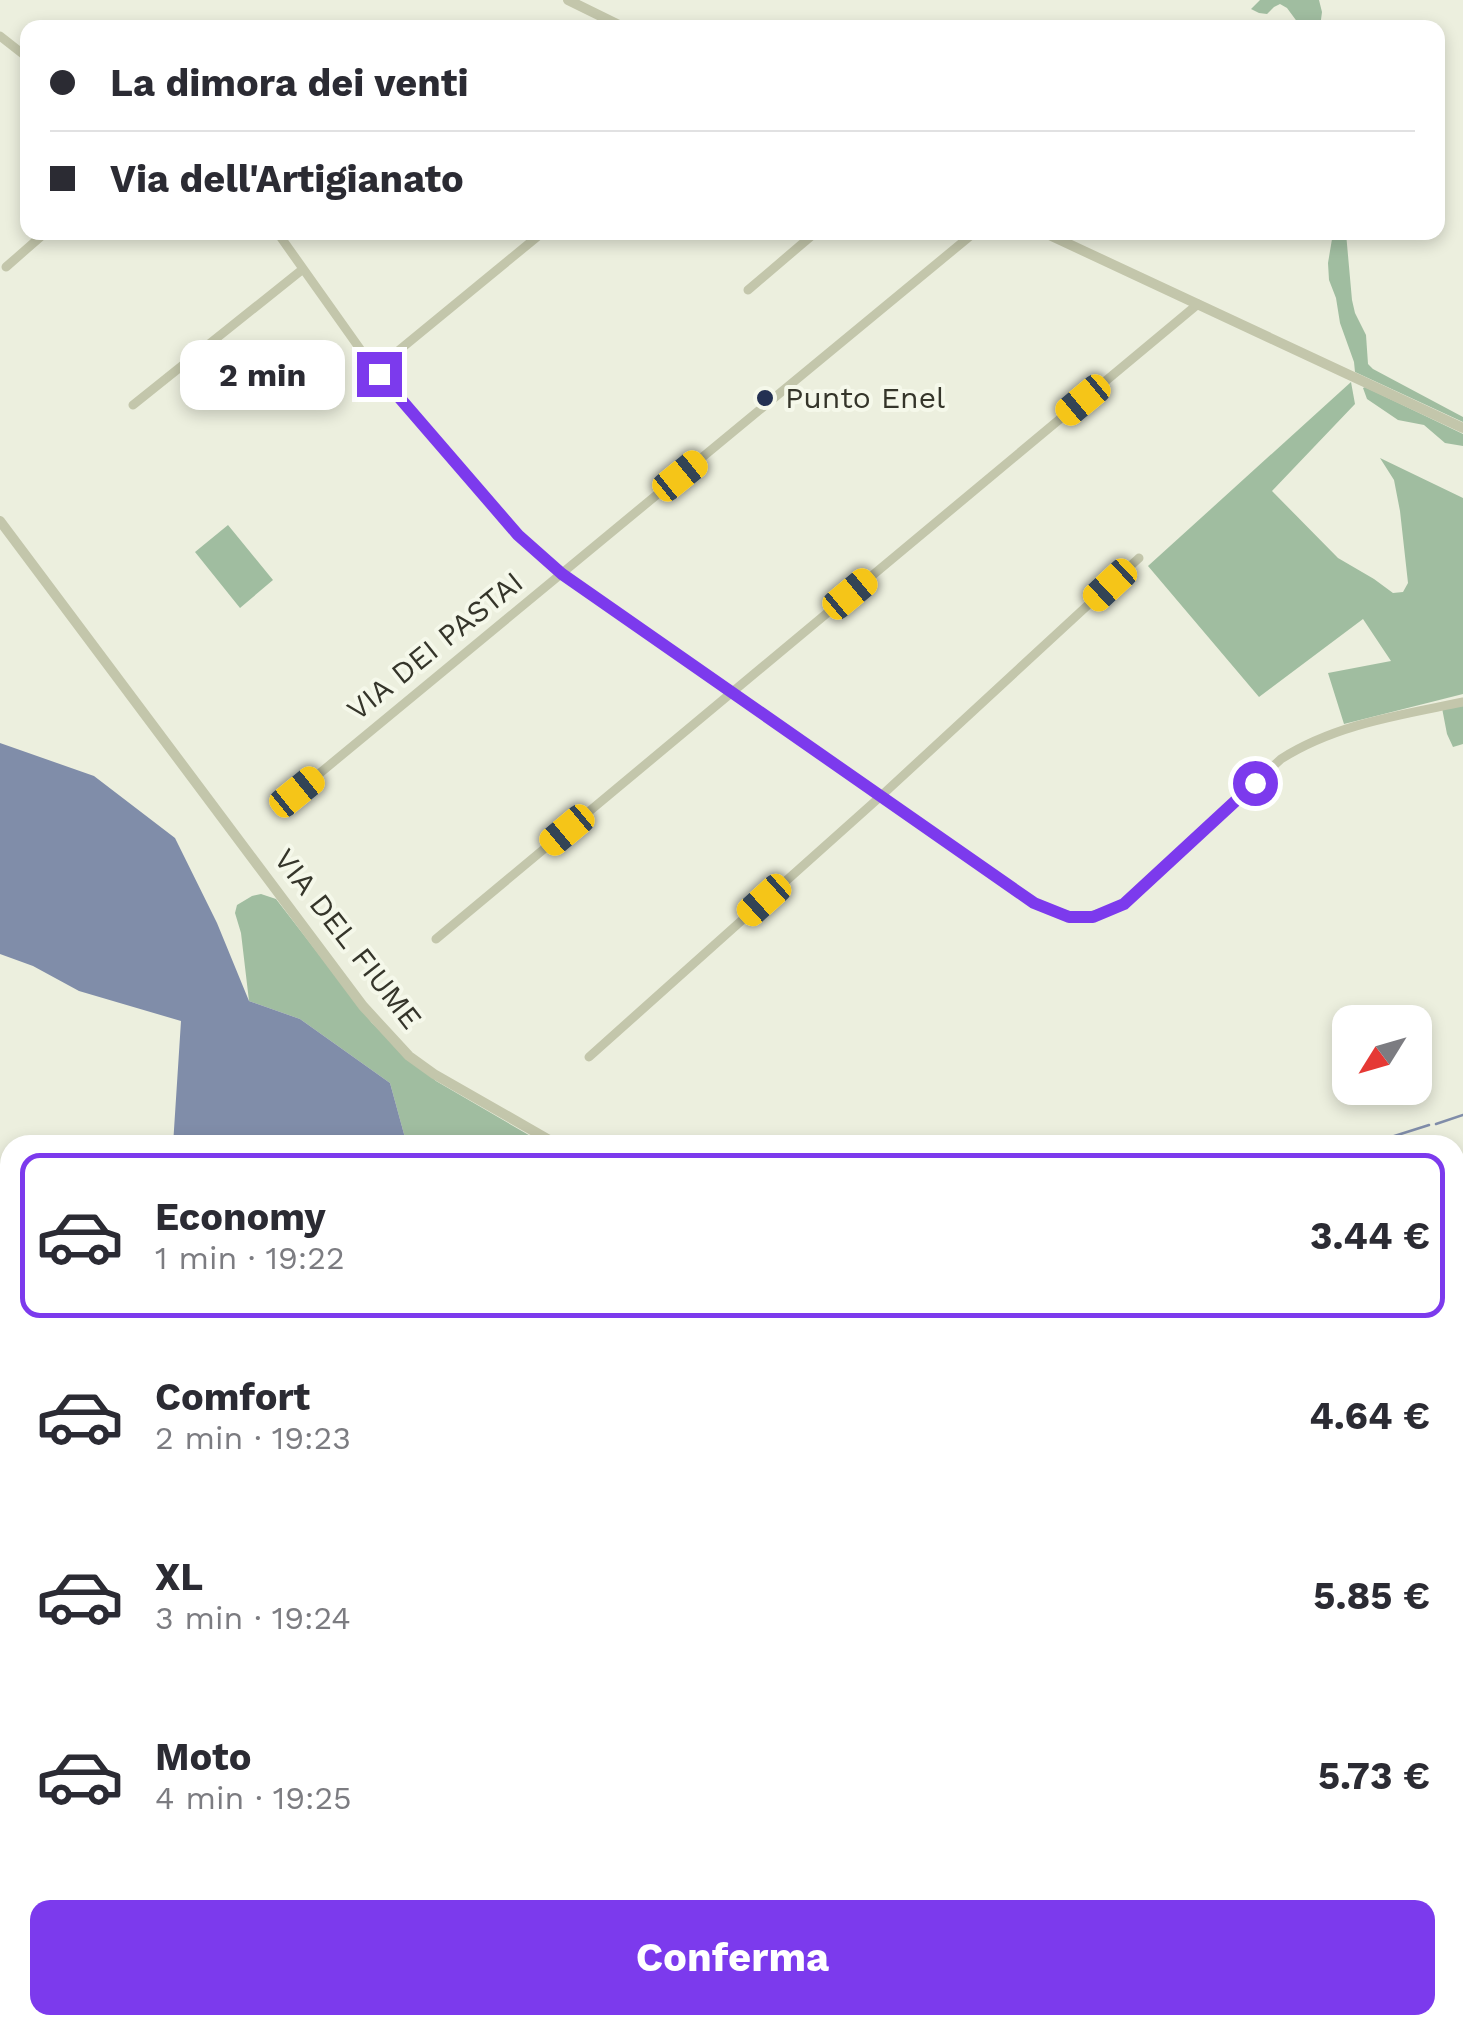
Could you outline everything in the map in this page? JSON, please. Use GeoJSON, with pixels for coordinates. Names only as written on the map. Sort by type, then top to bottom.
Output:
{"type":"FeatureCollection","features":[{"type":"Feature","properties":{"kind":"street"},"geometry":{"type":"LineString","coordinates":[[568,0],[609,20]]}},
{"type":"Feature","properties":{"kind":"street"},"geometry":{"type":"LineString","coordinates":[[0,36],[20,52]]}},
{"type":"Feature","properties":{"kind":"street"},"geometry":{"type":"LineString","coordinates":[[6,267],[37,240]]}},
{"type":"Feature","properties":{"kind":"street"},"geometry":{"type":"LineString","coordinates":[[283,240],[375,370],[518,535],[562,574],[1034,903],[1069,917],[1093,917],[1124,904],[1281,758],[1303,744],[1338,730],[1463,702]]}},
{"type":"Feature","properties":{"kind":"street"},"geometry":{"type":"LineString","coordinates":[[375,370],[534,240]]}},
{"type":"Feature","properties":{"kind":"street"},"geometry":{"type":"LineString","coordinates":[[748,290],[807,240]]}},
{"type":"Feature","properties":{"kind":"street","name":"VIA DEI PASTAI"},"geometry":{"type":"LineString","coordinates":[[297,792],[965,240]]}},
{"type":"Feature","properties":{"kind":"street"},"geometry":{"type":"LineString","coordinates":[[1060,240],[1463,428]]}},
{"type":"Feature","properties":{"kind":"street"},"geometry":{"type":"LineString","coordinates":[[132,405],[303,269]]}},
{"type":"Feature","properties":{"kind":"street"},"geometry":{"type":"LineString","coordinates":[[436,939],[1198,304]]}},
{"type":"Feature","properties":{"kind":"street","name":"VIA DEL FIUME"},"geometry":{"type":"LineString","coordinates":[[0,521],[387,1034],[434,1074],[541,1135]]}},
{"type":"Feature","properties":{"kind":"street"},"geometry":{"type":"LineString","coordinates":[[589,1056],[1139,558]]}},
{"type":"Feature","properties":{"kind":"green space"},"geometry":{"type":"Polygon","coordinates":[[[1260,0],[1319,0],[1322,12],[1321,20],[1296,20],[1280,4],[1267,14],[1251,9],[1260,0]]]}},
{"type":"Feature","properties":{"kind":"green space"},"geometry":{"type":"Polygon","coordinates":[[[1332,240],[1347,240],[1352,300],[1366,335],[1368,364],[1463,417],[1463,422],[1355,372],[1329,280],[1332,240]]]}},
{"type":"Feature","properties":{"kind":"green space"},"geometry":{"type":"Polygon","coordinates":[[[1351,382],[1355,404],[1272,491],[1338,558],[1393,593],[1403,592],[1408,583],[1394,480],[1380,458],[1463,498],[1463,694],[1344,724],[1328,673],[1391,661],[1363,619],[1259,697],[1148,566],[1351,382]]]}},
{"type":"Feature","properties":{"kind":"green space"},"geometry":{"type":"Polygon","coordinates":[[[1365,387],[1463,434],[1463,446],[1445,443],[1424,425],[1398,420],[1367,399],[1365,387]]]}},
{"type":"Feature","properties":{"kind":"green space"},"geometry":{"type":"Polygon","coordinates":[[[228,525],[273,580],[240,608],[195,552],[228,525]]]}},
{"type":"Feature","properties":{"kind":"green space"},"geometry":{"type":"Polygon","coordinates":[[[1463,706],[1463,744],[1453,747],[1442,708],[1463,706]]]}},
{"type":"Feature","properties":{"kind":"green space"},"geometry":{"type":"Polygon","coordinates":[[[261,894],[276,899],[372,1023],[436,1081],[529,1135],[404,1135],[390,1083],[300,1019],[249,1001],[235,913],[237,905],[261,894]]]}},
{"type":"Feature","properties":{"kind":"water"},"geometry":{"type":"Polygon","coordinates":[[[0,743],[94,776],[175,838],[217,923],[249,1001],[300,1019],[390,1083],[404,1135],[174,1135],[181,1021],[79,991],[33,966],[0,954],[0,743]]]}},
{"type":"Feature","properties":{"kind":"waterway"},"geometry":{"type":"LineString","coordinates":[[1436,1124],[1463,1115]]}},
{"type":"Feature","properties":{"kind":"waterway"},"geometry":{"type":"LineString","coordinates":[[1398,1135],[1429,1125]]}},
{"type":"Feature","properties":{"kind":"place","name":"Punto Enel"},"geometry":{"type":"Point","coordinates":[765,398]}},
{"type":"Feature","properties":{"kind":"route"},"geometry":{"type":"LineString","coordinates":[[379,374],[518,535],[562,574],[1034,903],[1069,917],[1093,917],[1124,904],[1255,783]]}}]}
